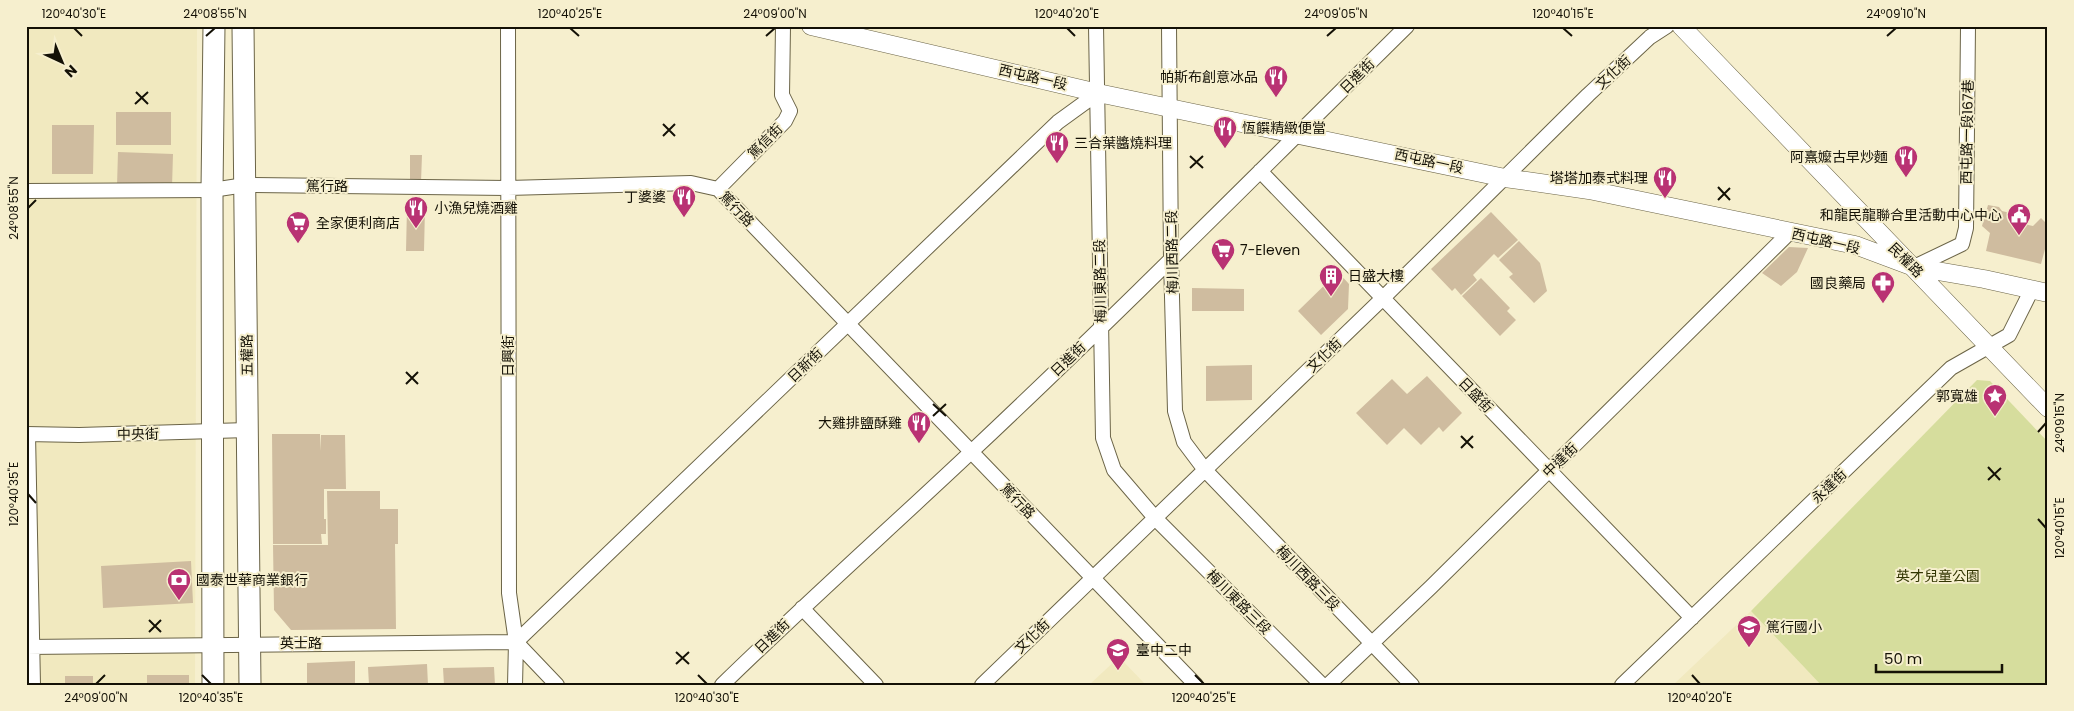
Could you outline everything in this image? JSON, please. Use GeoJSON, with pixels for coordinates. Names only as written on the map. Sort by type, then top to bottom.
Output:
{"type":"FeatureCollection","features":[{"type":"Feature","properties":{"kind":"main road"},"geometry":{"type":"LineString","coordinates":[[213,685],[212,190],[214,26]]}},
{"type":"Feature","properties":{"kind":"main road","name":"五權路"},"geometry":{"type":"LineString","coordinates":[[243,26],[250,685]]}},
{"type":"Feature","properties":{"kind":"street","name":"日興街"},"geometry":{"type":"LineString","coordinates":[[508,26],[509,593],[516,642],[515,685]]}},
{"type":"Feature","properties":{"kind":"street","name":"篤信街"},"geometry":{"type":"LineString","coordinates":[[718,189],[785,121],[790,111],[782,95],[783,26]]}},
{"type":"Feature","properties":{"kind":"street","name":"西屯路一段"},"geometry":{"type":"LineString","coordinates":[[811,26],[1098,93],[1298,133],[1505,178],[1589,190],[1789,232],[1855,246],[1914,267],[2040,291]]}},
{"type":"Feature","properties":{"kind":"street","name":"梅川東路二段"},"geometry":{"type":"LineString","coordinates":[[1096,26],[1103,438],[1114,470],[1156,518]]}},
{"type":"Feature","properties":{"kind":"street","name":"梅川西路二段"},"geometry":{"type":"LineString","coordinates":[[1169,26],[1171,259],[1175,411],[1184,442],[1205,470]]}},
{"type":"Feature","properties":{"kind":"street","name":"日進街"},"geometry":{"type":"LineString","coordinates":[[722,685],[802,608],[970,453],[1101,327],[1407,26]]}},
{"type":"Feature","properties":{"kind":"street","name":"文化街"},"geometry":{"type":"LineString","coordinates":[[982,685],[1644,43],[1667,26]]}},
{"type":"Feature","properties":{"kind":"street","name":"民權路"},"geometry":{"type":"LineString","coordinates":[[1680,26],[2048,408]]}},
{"type":"Feature","properties":{"kind":"street","name":"西屯路一段167巷"},"geometry":{"type":"LineString","coordinates":[[1914,267],[1962,244],[1966,228],[1968,26]]}},
{"type":"Feature","properties":{"kind":"street","name":"日新街"},"geometry":{"type":"LineString","coordinates":[[516,642],[1058,122],[1098,93]]}},
{"type":"Feature","properties":{"kind":"street","name":"日盛街"},"geometry":{"type":"LineString","coordinates":[[1260,171],[1692,618]]}},
{"type":"Feature","properties":{"kind":"street","name":"篤行路"},"geometry":{"type":"LineString","coordinates":[[26,191],[212,190],[245,185],[507,188],[691,183],[718,189],[970,453],[1196,685]]}},
{"type":"Feature","properties":{"kind":"street","name":"中達街"},"geometry":{"type":"LineString","coordinates":[[1328,685],[1372,644],[1789,232]]}},
{"type":"Feature","properties":{"kind":"street","name":"永達街"},"geometry":{"type":"LineString","coordinates":[[1622,685],[1952,368],[1989,345],[2009,336],[2040,291]]}},
{"type":"Feature","properties":{"kind":"street","name":"中央街"},"geometry":{"type":"LineString","coordinates":[[27,434],[79,435],[248,430]]}},
{"type":"Feature","properties":{"kind":"street"},"geometry":{"type":"LineString","coordinates":[[27,434],[30,647],[34,685]]}},
{"type":"Feature","properties":{"kind":"street","name":"梅川西路三段"},"geometry":{"type":"LineString","coordinates":[[1205,470],[1412,685]]}},
{"type":"Feature","properties":{"kind":"street","name":"梅川東路三段"},"geometry":{"type":"LineString","coordinates":[[1156,518],[1322,685]]}},
{"type":"Feature","properties":{"kind":"street"},"geometry":{"type":"LineString","coordinates":[[802,608],[876,685]]}},
{"type":"Feature","properties":{"kind":"street","name":"英士路"},"geometry":{"type":"LineString","coordinates":[[30,647],[516,642]]}},
{"type":"Feature","properties":{"kind":"street"},"geometry":{"type":"LineString","coordinates":[[516,642],[557,685]]}},
{"type":"Feature","properties":{"kind":"shaded area"},"geometry":{"type":"Polygon","coordinates":[[[26,26],[197,26],[195,685],[26,685],[26,26]]]}},
{"type":"Feature","properties":{"kind":"shaded area","name":"篤行國小"},"geometry":{"type":"Polygon","coordinates":[[[1751,611],[1821,685],[1673,685],[1751,611]]]}},
{"type":"Feature","properties":{"kind":"shaded area","name":"臺中二中"},"geometry":{"type":"Polygon","coordinates":[[[1119,657],[1146,685],[1089,685],[1119,657]]]}},
{"type":"Feature","properties":{"kind":"green space","name":"英才兒童公園"},"geometry":{"type":"Polygon","coordinates":[[[1977,380],[1990,381],[2048,442],[2048,685],[1821,685],[1751,611],[1977,380]]]}},
{"type":"Feature","properties":{"kind":"building"},"geometry":{"type":"Polygon","coordinates":[[[116,112],[171,112],[171,145],[116,145],[116,112]]]}},
{"type":"Feature","properties":{"kind":"building"},"geometry":{"type":"Polygon","coordinates":[[[52,125],[94,125],[93,174],[52,174],[52,125]]]}},
{"type":"Feature","properties":{"kind":"building"},"geometry":{"type":"Polygon","coordinates":[[[118,152],[173,154],[172,187],[117,186],[118,152]]]}},
{"type":"Feature","properties":{"kind":"building","name":"小漁兒燒酒雞"},"geometry":{"type":"Polygon","coordinates":[[[410,155],[422,155],[421,182],[410,181],[410,155]]]}},
{"type":"Feature","properties":{"kind":"building","name":"和龍民龍聯合里活動中心中心"},"geometry":{"type":"Polygon","coordinates":[[[1988,205],[1999,207],[2002,211],[2023,216],[2019,223],[2033,226],[2041,218],[2048,225],[2048,238],[2041,264],[1986,251],[1990,233],[1982,226],[1988,205]]]}},
{"type":"Feature","properties":{"kind":"building","name":"小漁兒燒酒雞"},"geometry":{"type":"Polygon","coordinates":[[[407,207],[425,208],[424,251],[406,251],[407,207]]]}},
{"type":"Feature","properties":{"kind":"building"},"geometry":{"type":"Polygon","coordinates":[[[1491,212],[1518,240],[1498,258],[1494,254],[1473,275],[1477,280],[1461,295],[1455,288],[1452,291],[1431,269],[1491,212]]]}},
{"type":"Feature","properties":{"kind":"building"},"geometry":{"type":"Polygon","coordinates":[[[1519,241],[1540,263],[1547,291],[1534,303],[1509,277],[1513,274],[1499,260],[1519,241]]]}},
{"type":"Feature","properties":{"kind":"building"},"geometry":{"type":"Polygon","coordinates":[[[1789,247],[1808,248],[1797,272],[1781,286],[1762,273],[1789,247]]]}},
{"type":"Feature","properties":{"kind":"building","name":"日盛大樓"},"geometry":{"type":"Polygon","coordinates":[[[1338,272],[1349,284],[1348,309],[1321,335],[1298,311],[1338,272]]]}},
{"type":"Feature","properties":{"kind":"building"},"geometry":{"type":"Polygon","coordinates":[[[1481,278],[1510,308],[1507,311],[1516,320],[1500,336],[1462,296],[1481,278]]]}},
{"type":"Feature","properties":{"kind":"building"},"geometry":{"type":"Polygon","coordinates":[[[1192,288],[1244,289],[1244,311],[1192,311],[1192,288]]]}},
{"type":"Feature","properties":{"kind":"building"},"geometry":{"type":"Polygon","coordinates":[[[1252,365],[1252,400],[1206,401],[1206,366],[1252,365]]]}},
{"type":"Feature","properties":{"kind":"building"},"geometry":{"type":"Polygon","coordinates":[[[1427,376],[1462,413],[1443,432],[1439,427],[1421,445],[1404,428],[1387,445],[1356,413],[1392,379],[1407,394],[1427,376]]]}},
{"type":"Feature","properties":{"kind":"building"},"geometry":{"type":"Polygon","coordinates":[[[272,434],[320,434],[320,451],[321,435],[345,435],[346,489],[324,489],[326,534],[321,534],[322,544],[273,544],[272,434]]]}},
{"type":"Feature","properties":{"kind":"building"},"geometry":{"type":"Polygon","coordinates":[[[327,491],[380,491],[380,509],[398,509],[398,544],[395,544],[396,629],[291,630],[274,610],[273,545],[328,545],[327,491]]]}},
{"type":"Feature","properties":{"kind":"building"},"geometry":{"type":"Polygon","coordinates":[[[191,561],[193,603],[103,608],[101,566],[191,561]]]}},
{"type":"Feature","properties":{"kind":"building"},"geometry":{"type":"Polygon","coordinates":[[[355,661],[355,685],[307,685],[307,663],[355,661]]]}},
{"type":"Feature","properties":{"kind":"building"},"geometry":{"type":"Polygon","coordinates":[[[427,664],[428,685],[369,685],[368,667],[427,664]]]}},
{"type":"Feature","properties":{"kind":"building"},"geometry":{"type":"Polygon","coordinates":[[[494,667],[495,685],[444,685],[443,668],[494,667]]]}},
{"type":"Feature","properties":{"kind":"building"},"geometry":{"type":"Polygon","coordinates":[[[147,675],[189,675],[189,685],[147,685],[147,675]]]}},
{"type":"Feature","properties":{"kind":"building"},"geometry":{"type":"Polygon","coordinates":[[[65,676],[93,676],[93,685],[65,685],[65,676]]]}},
{"type":"Feature","properties":{"kind":"place","name":"帕斯布創意冰品"},"geometry":{"type":"Point","coordinates":[1276,98]}},
{"type":"Feature","properties":{"kind":"place","name":"恆饌精緻便當"},"geometry":{"type":"Point","coordinates":[1225,149]}},
{"type":"Feature","properties":{"kind":"place","name":"三合葉醬燒料理"},"geometry":{"type":"Point","coordinates":[1057,164]}},
{"type":"Feature","properties":{"kind":"place","name":"阿熹嬤古早炒麵"},"geometry":{"type":"Point","coordinates":[1906,178]}},
{"type":"Feature","properties":{"kind":"place","name":"塔塔加泰式料理"},"geometry":{"type":"Point","coordinates":[1665,199]}},
{"type":"Feature","properties":{"kind":"place","name":"丁婆婆"},"geometry":{"type":"Point","coordinates":[684,218]}},
{"type":"Feature","properties":{"kind":"place","name":"小漁兒燒酒雞"},"geometry":{"type":"Point","coordinates":[416,229]}},
{"type":"Feature","properties":{"kind":"place","name":"和龍民龍聯合里活動中心中心"},"geometry":{"type":"Point","coordinates":[2019,236]}},
{"type":"Feature","properties":{"kind":"place","name":"全家便利商店"},"geometry":{"type":"Point","coordinates":[298,244]}},
{"type":"Feature","properties":{"kind":"place","name":"7-Eleven"},"geometry":{"type":"Point","coordinates":[1223,271]}},
{"type":"Feature","properties":{"kind":"place","name":"日盛大樓"},"geometry":{"type":"Point","coordinates":[1331,297]}},
{"type":"Feature","properties":{"kind":"place","name":"國良藥局"},"geometry":{"type":"Point","coordinates":[1883,304]}},
{"type":"Feature","properties":{"kind":"place","name":"郭寬雄"},"geometry":{"type":"Point","coordinates":[1995,417]}},
{"type":"Feature","properties":{"kind":"place","name":"大雞排鹽酥雞"},"geometry":{"type":"Point","coordinates":[919,444]}},
{"type":"Feature","properties":{"kind":"place","name":"國泰世華商業銀行"},"geometry":{"type":"Point","coordinates":[179,601]}},
{"type":"Feature","properties":{"kind":"place","name":"篤行國小"},"geometry":{"type":"Point","coordinates":[1749,648]}},
{"type":"Feature","properties":{"kind":"place","name":"臺中二中"},"geometry":{"type":"Point","coordinates":[1118,671]}}]}
